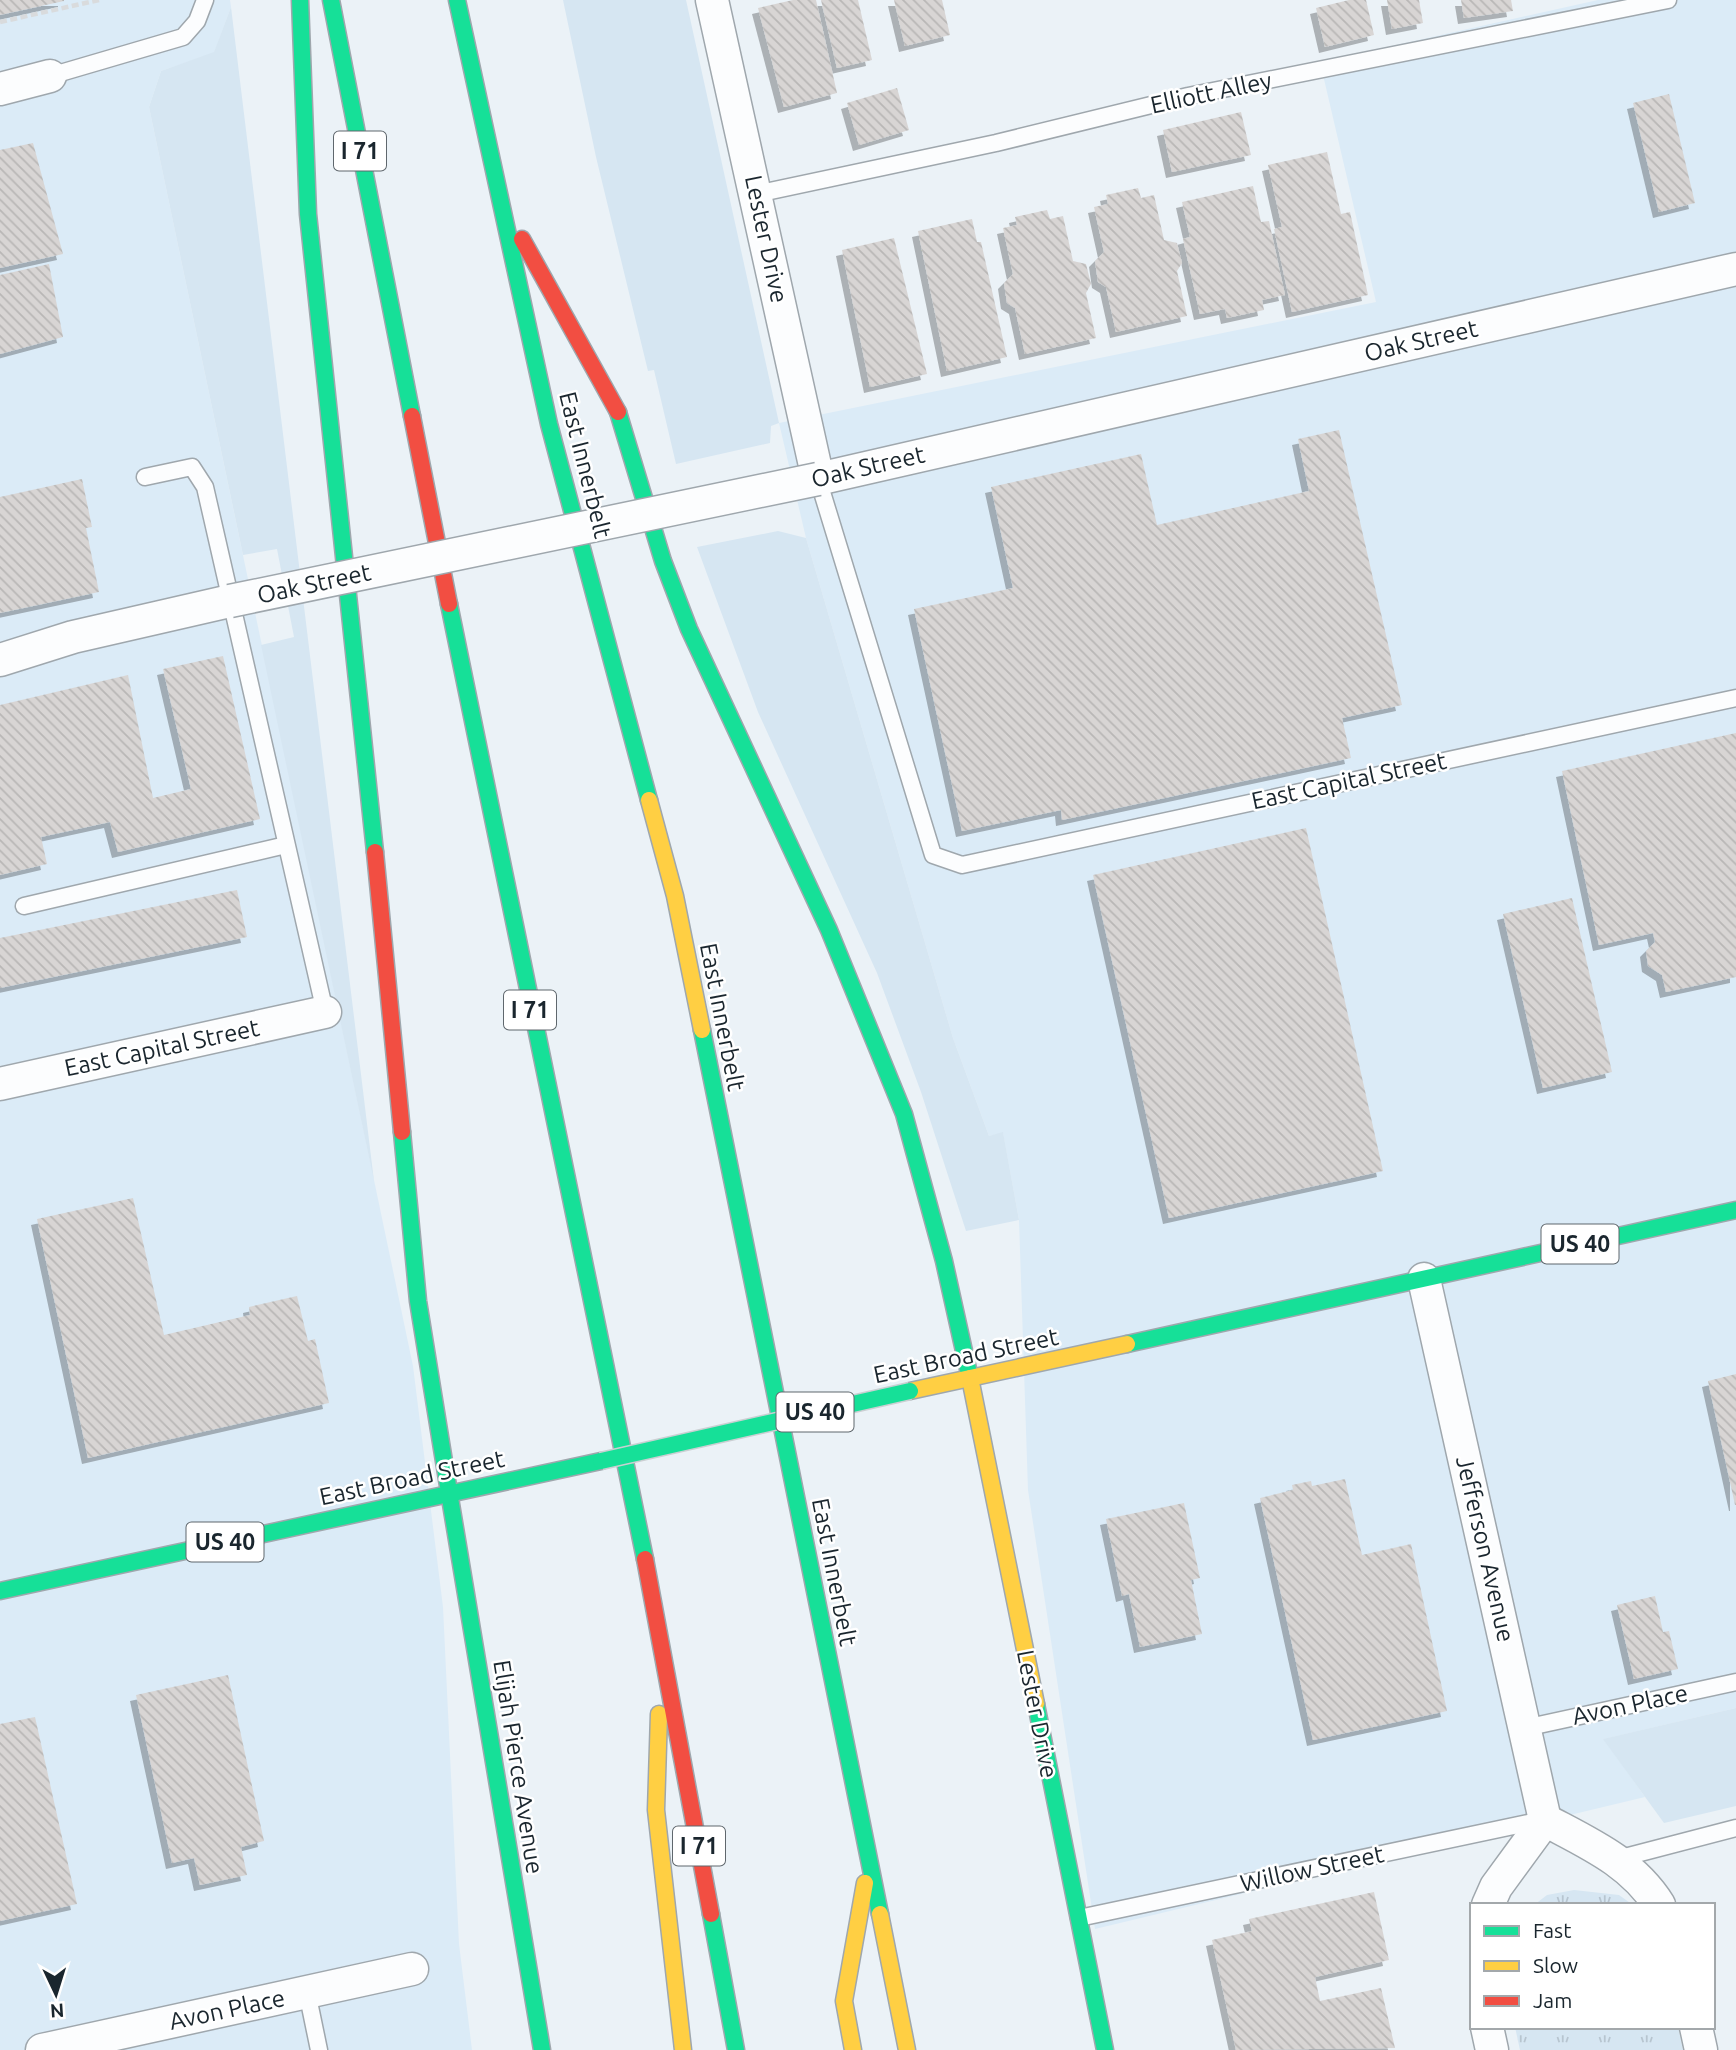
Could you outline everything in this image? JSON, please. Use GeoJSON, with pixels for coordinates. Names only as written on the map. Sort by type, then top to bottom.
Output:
{"type":"FeatureCollection","features":[{"type":"Feature","properties":{"kind":"main road","name":"Elijah Pierce Avenue"},"geometry":{"type":"LineString","coordinates":[[300,0],[308,214],[354,639],[418,1301],[542,2050]]}},
{"type":"Feature","properties":{"kind":"main road","name":"I 71"},"geometry":{"type":"LineString","coordinates":[[331,0],[493,829],[662,1642],[736,2050]]}},
{"type":"Feature","properties":{"kind":"main road","name":"East Innerbelt"},"geometry":{"type":"LineString","coordinates":[[457,0],[504,206],[549,424],[674,896],[907,2050]]}},
{"type":"Feature","properties":{"kind":"main road","name":"Lester Drive"},"geometry":{"type":"LineString","coordinates":[[504,206],[623,422],[663,561],[689,629],[830,930],[904,1114],[944,1261],[970,1378],[1105,2050]]}},
{"type":"Feature","properties":{"kind":"main road","name":"East Broad Street"},"geometry":{"type":"LineString","coordinates":[[0,1591],[1736,1210]]}},
{"type":"Feature","properties":{"kind":"main road"},"geometry":{"type":"LineString","coordinates":[[662,1642],[656,1810],[683,2050]]}},
{"type":"Feature","properties":{"kind":"main road"},"geometry":{"type":"LineString","coordinates":[[853,2050],[844,2001],[869,1860]]}},
{"type":"Feature","properties":{"kind":"street","name":"Lester Drive"},"geometry":{"type":"LineString","coordinates":[[712,0],[817,479]]}},
{"type":"Feature","properties":{"kind":"street"},"geometry":{"type":"LineString","coordinates":[[0,89],[50,76]]}},
{"type":"Feature","properties":{"kind":"street","name":"Oak Street"},"geometry":{"type":"LineString","coordinates":[[0,660],[73,637],[230,601],[817,479],[1736,269]]}},
{"type":"Feature","properties":{"kind":"street","name":"East Capital Street"},"geometry":{"type":"LineString","coordinates":[[0,1084],[325,1013]]}},
{"type":"Feature","properties":{"kind":"street","name":"Jefferson Avenue"},"geometry":{"type":"LineString","coordinates":[[1424,1279],[1545,1820]]}},
{"type":"Feature","properties":{"kind":"street"},"geometry":{"type":"LineString","coordinates":[[1489,1903],[1496,1887],[1545,1820],[1617,1859],[1647,1886],[1658,1903]]}},
{"type":"Feature","properties":{"kind":"street","name":"Avon Place"},"geometry":{"type":"LineString","coordinates":[[42,2050],[412,1969]]}},
{"type":"Feature","properties":{"kind":"street"},"geometry":{"type":"LineString","coordinates":[[1488,2029],[1493,2050]]}},
{"type":"Feature","properties":{"kind":"street"},"geometry":{"type":"LineString","coordinates":[[1696,2029],[1701,2050]]}},
{"type":"Feature","properties":{"kind":"lane"},"geometry":{"type":"LineString","coordinates":[[50,76],[183,37],[197,21],[205,0]]}},
{"type":"Feature","properties":{"kind":"lane","name":"Elliott Alley"},"geometry":{"type":"LineString","coordinates":[[756,194],[996,143],[1201,94],[1668,0]]}},
{"type":"Feature","properties":{"kind":"lane"},"geometry":{"type":"LineString","coordinates":[[145,477],[192,467],[205,487],[325,1013]]}},
{"type":"Feature","properties":{"kind":"lane","name":"East Capital Street"},"geometry":{"type":"LineString","coordinates":[[817,479],[933,855],[962,865],[1736,698]]}},
{"type":"Feature","properties":{"kind":"lane"},"geometry":{"type":"LineString","coordinates":[[24,906],[286,845]]}},
{"type":"Feature","properties":{"kind":"lane","name":"Avon Place"},"geometry":{"type":"LineString","coordinates":[[1525,1728],[1736,1682]]}},
{"type":"Feature","properties":{"kind":"lane","name":"Willow Street"},"geometry":{"type":"LineString","coordinates":[[1079,1919],[1545,1820]]}},
{"type":"Feature","properties":{"kind":"lane"},"geometry":{"type":"LineString","coordinates":[[1617,1859],[1736,1828]]}},
{"type":"Feature","properties":{"kind":"lane"},"geometry":{"type":"LineString","coordinates":[[307,1993],[319,2050]]}},
{"type":"Feature","properties":{"kind":"path"},"geometry":{"type":"LineString","coordinates":[[0,22],[99,0]]}},
{"type":"Feature","properties":{"kind":"shaded area"},"geometry":{"type":"Polygon","coordinates":[[[0,0],[230,0],[231,7],[214,53],[161,71],[149,107],[413,1366],[443,1607],[459,1944],[472,2050],[0,2050],[0,0]]]}},
{"type":"Feature","properties":{"kind":"shaded area"},"geometry":{"type":"Polygon","coordinates":[[[1598,0],[1736,0],[1736,1708],[1604,1739],[1645,1797],[1095,1929],[1028,1490],[1019,1220],[1003,1133],[989,1136],[953,1038],[806,538],[779,423],[1376,302],[1320,62],[1598,0]]]}},
{"type":"Feature","properties":{"kind":"green space"},"geometry":{"type":"Polygon","coordinates":[[[563,0],[686,0],[779,423],[771,426],[770,443],[676,464],[654,370],[648,371],[596,157],[563,0]]]}},
{"type":"Feature","properties":{"kind":"green space"},"geometry":{"type":"Polygon","coordinates":[[[231,7],[374,1181],[261,645],[294,637],[277,549],[243,555],[149,107],[161,71],[214,52],[231,7]]]}},
{"type":"Feature","properties":{"kind":"green space"},"geometry":{"type":"Polygon","coordinates":[[[778,531],[806,538],[953,1038],[989,1136],[1003,1132],[1019,1220],[966,1231],[921,1092],[877,973],[758,712],[697,547],[778,531]]]}},
{"type":"Feature","properties":{"kind":"green space"},"geometry":{"type":"Polygon","coordinates":[[[1736,1708],[1736,1806],[1664,1823],[1603,1739],[1736,1708]]]}},
{"type":"Feature","properties":{"kind":"green space"},"geometry":{"type":"Polygon","coordinates":[[[1574,1890],[1619,1895],[1630,1903],[1537,1903],[1547,1895],[1574,1890]]]}},
{"type":"Feature","properties":{"kind":"green space"},"geometry":{"type":"Polygon","coordinates":[[[1515,2029],[1678,2029],[1683,2050],[1520,2050],[1515,2029]]]}},
{"type":"Feature","properties":{"kind":"building"},"geometry":{"type":"Polygon","coordinates":[[[0,0],[64,0],[64,1],[0,15],[0,0]]]}},
{"type":"Feature","properties":{"kind":"building"},"geometry":{"type":"Polygon","coordinates":[[[793,0],[816,0],[837,93],[784,107],[758,8],[793,0]]]}},
{"type":"Feature","properties":{"kind":"building"},"geometry":{"type":"Polygon","coordinates":[[[821,0],[858,0],[872,60],[837,68],[821,0]]]}},
{"type":"Feature","properties":{"kind":"building"},"geometry":{"type":"Polygon","coordinates":[[[894,0],[942,0],[950,35],[905,46],[894,0]]]}},
{"type":"Feature","properties":{"kind":"building"},"geometry":{"type":"Polygon","coordinates":[[[1349,0],[1366,0],[1374,35],[1325,47],[1316,8],[1349,0]]]}},
{"type":"Feature","properties":{"kind":"building"},"geometry":{"type":"Polygon","coordinates":[[[1387,0],[1419,0],[1423,23],[1392,29],[1387,0]]]}},
{"type":"Feature","properties":{"kind":"building"},"geometry":{"type":"Polygon","coordinates":[[[1461,0],[1511,0],[1513,11],[1464,18],[1461,0]]]}},
{"type":"Feature","properties":{"kind":"building"},"geometry":{"type":"Polygon","coordinates":[[[897,88],[909,130],[859,145],[847,103],[897,88]]]}},
{"type":"Feature","properties":{"kind":"building"},"geometry":{"type":"Polygon","coordinates":[[[1669,94],[1695,203],[1659,212],[1633,103],[1669,94]]]}},
{"type":"Feature","properties":{"kind":"building"},"geometry":{"type":"Polygon","coordinates":[[[1241,112],[1251,155],[1172,172],[1163,130],[1241,112]]]}},
{"type":"Feature","properties":{"kind":"building"},"geometry":{"type":"Polygon","coordinates":[[[33,143],[63,254],[0,268],[0,150],[33,143]]]}},
{"type":"Feature","properties":{"kind":"building"},"geometry":{"type":"Polygon","coordinates":[[[1327,152],[1341,214],[1350,212],[1368,295],[1292,312],[1274,229],[1282,227],[1268,165],[1327,152]]]}},
{"type":"Feature","properties":{"kind":"building"},"geometry":{"type":"Polygon","coordinates":[[[1253,186],[1261,222],[1269,221],[1285,295],[1262,300],[1264,310],[1227,318],[1225,309],[1200,314],[1183,239],[1190,237],[1182,202],[1253,186]]]}},
{"type":"Feature","properties":{"kind":"building"},"geometry":{"type":"Polygon","coordinates":[[[1138,188],[1141,198],[1154,195],[1164,240],[1177,243],[1182,263],[1177,271],[1187,316],[1116,332],[1106,287],[1098,282],[1095,261],[1104,252],[1094,207],[1108,204],[1106,195],[1138,188]]]}},
{"type":"Feature","properties":{"kind":"building"},"geometry":{"type":"Polygon","coordinates":[[[1047,210],[1050,219],[1063,216],[1073,261],[1086,264],[1091,284],[1086,293],[1096,338],[1025,354],[1015,308],[1007,303],[1004,283],[1013,274],[1003,228],[1017,225],[1015,217],[1047,210]]]}},
{"type":"Feature","properties":{"kind":"building"},"geometry":{"type":"Polygon","coordinates":[[[972,219],[977,242],[981,242],[1007,357],[947,371],[918,231],[972,219]]]}},
{"type":"Feature","properties":{"kind":"building"},"geometry":{"type":"Polygon","coordinates":[[[894,238],[927,374],[870,387],[842,250],[894,238]]]}},
{"type":"Feature","properties":{"kind":"building"},"geometry":{"type":"Polygon","coordinates":[[[49,264],[63,337],[0,354],[0,275],[49,264]]]}},
{"type":"Feature","properties":{"kind":"building"},"geometry":{"type":"Polygon","coordinates":[[[1339,430],[1402,705],[1342,718],[1351,758],[1062,820],[1061,810],[962,831],[914,609],[1013,588],[991,487],[1141,454],[1157,525],[1309,491],[1298,439],[1339,430]]]}},
{"type":"Feature","properties":{"kind":"building"},"geometry":{"type":"Polygon","coordinates":[[[82,479],[92,527],[86,528],[99,592],[0,613],[0,497],[82,479]]]}},
{"type":"Feature","properties":{"kind":"building"},"geometry":{"type":"Polygon","coordinates":[[[223,656],[260,819],[118,852],[110,822],[41,837],[47,864],[0,875],[0,705],[128,675],[153,798],[191,789],[163,669],[223,656]]]}},
{"type":"Feature","properties":{"kind":"building"},"geometry":{"type":"Polygon","coordinates":[[[1736,733],[1736,977],[1666,992],[1662,975],[1648,966],[1646,951],[1655,942],[1653,933],[1599,945],[1562,771],[1736,733]]]}},
{"type":"Feature","properties":{"kind":"building"},"geometry":{"type":"Polygon","coordinates":[[[1306,828],[1383,1171],[1169,1218],[1093,875],[1306,828]]]}},
{"type":"Feature","properties":{"kind":"building"},"geometry":{"type":"Polygon","coordinates":[[[237,890],[247,937],[0,988],[0,938],[237,890]]]}},
{"type":"Feature","properties":{"kind":"building"},"geometry":{"type":"Polygon","coordinates":[[[1572,898],[1612,1072],[1543,1088],[1503,914],[1572,898]]]}},
{"type":"Feature","properties":{"kind":"building"},"geometry":{"type":"Polygon","coordinates":[[[133,1198],[164,1335],[250,1315],[249,1307],[297,1296],[308,1341],[315,1339],[329,1403],[88,1458],[37,1219],[133,1198]]]}},
{"type":"Feature","properties":{"kind":"building"},"geometry":{"type":"Polygon","coordinates":[[[1736,1374],[1736,1505],[1735,1505],[1708,1381],[1736,1374]]]}},
{"type":"Feature","properties":{"kind":"building"},"geometry":{"type":"Polygon","coordinates":[[[1345,1479],[1362,1555],[1411,1544],[1447,1711],[1313,1740],[1260,1498],[1293,1490],[1292,1485],[1311,1481],[1312,1486],[1345,1479]]]}},
{"type":"Feature","properties":{"kind":"building"},"geometry":{"type":"Polygon","coordinates":[[[1184,1503],[1200,1578],[1191,1580],[1202,1634],[1140,1647],[1129,1594],[1122,1596],[1106,1519],[1184,1503]]]}},
{"type":"Feature","properties":{"kind":"building"},"geometry":{"type":"Polygon","coordinates":[[[1655,1596],[1663,1632],[1669,1631],[1678,1669],[1634,1679],[1617,1605],[1655,1596]]]}},
{"type":"Feature","properties":{"kind":"building"},"geometry":{"type":"Polygon","coordinates":[[[228,1675],[264,1841],[241,1847],[247,1875],[200,1885],[194,1858],[172,1863],[136,1695],[228,1675]]]}},
{"type":"Feature","properties":{"kind":"building"},"geometry":{"type":"Polygon","coordinates":[[[35,1717],[77,1904],[0,1921],[0,1724],[35,1717]]]}},
{"type":"Feature","properties":{"kind":"building"},"geometry":{"type":"Polygon","coordinates":[[[1374,1892],[1389,1960],[1315,1977],[1320,2001],[1381,1988],[1395,2048],[1236,2050],[1212,1940],[1252,1931],[1249,1919],[1374,1892]]]}},
{"type":"Feature","properties":{"kind":"traffic: fast"},"geometry":{"type":"LineString","coordinates":[[300,0],[308,214],[375,852]]}},
{"type":"Feature","properties":{"kind":"traffic: fast"},"geometry":{"type":"LineString","coordinates":[[331,0],[412,416]]}},
{"type":"Feature","properties":{"kind":"traffic: fast"},"geometry":{"type":"LineString","coordinates":[[457,0],[549,424],[649,800]]}},
{"type":"Feature","properties":{"kind":"traffic: fast"},"geometry":{"type":"LineString","coordinates":[[618,412],[663,561],[689,629],[829,930],[904,1114],[944,1261],[970,1378]]}},
{"type":"Feature","properties":{"kind":"traffic: fast"},"geometry":{"type":"LineString","coordinates":[[449,604],[645,1559]]}},
{"type":"Feature","properties":{"kind":"traffic: fast"},"geometry":{"type":"LineString","coordinates":[[702,1030],[880,1914]]}},
{"type":"Feature","properties":{"kind":"traffic: fast"},"geometry":{"type":"LineString","coordinates":[[402,1132],[418,1301],[449,1492]]}},
{"type":"Feature","properties":{"kind":"traffic: fast"},"geometry":{"type":"LineString","coordinates":[[1127,1344],[1736,1210]]}},
{"type":"Feature","properties":{"kind":"traffic: fast"},"geometry":{"type":"LineString","coordinates":[[601,1461],[910,1391]]}},
{"type":"Feature","properties":{"kind":"traffic: fast"},"geometry":{"type":"LineString","coordinates":[[0,1591],[601,1461]]}},
{"type":"Feature","properties":{"kind":"traffic: fast"},"geometry":{"type":"LineString","coordinates":[[449,1492],[542,2050]]}},
{"type":"Feature","properties":{"kind":"traffic: fast"},"geometry":{"type":"LineString","coordinates":[[1036,1704],[1105,2050]]}},
{"type":"Feature","properties":{"kind":"traffic: fast"},"geometry":{"type":"LineString","coordinates":[[711,1914],[736,2050]]}},
{"type":"Feature","properties":{"kind":"traffic: slow"},"geometry":{"type":"LineString","coordinates":[[649,800],[675,896],[702,1030]]}},
{"type":"Feature","properties":{"kind":"traffic: slow"},"geometry":{"type":"LineString","coordinates":[[910,1391],[1127,1344]]}},
{"type":"Feature","properties":{"kind":"traffic: slow"},"geometry":{"type":"LineString","coordinates":[[970,1378],[1036,1704]]}},
{"type":"Feature","properties":{"kind":"traffic: slow"},"geometry":{"type":"LineString","coordinates":[[659,1714],[656,1810],[683,2050]]}},
{"type":"Feature","properties":{"kind":"traffic: slow"},"geometry":{"type":"LineString","coordinates":[[853,2050],[844,2001],[865,1883]]}},
{"type":"Feature","properties":{"kind":"traffic: slow"},"geometry":{"type":"LineString","coordinates":[[880,1914],[907,2050]]}},
{"type":"Feature","properties":{"kind":"traffic: jam"},"geometry":{"type":"LineString","coordinates":[[522,239],[618,412]]}},
{"type":"Feature","properties":{"kind":"traffic: jam"},"geometry":{"type":"LineString","coordinates":[[412,416],[449,604]]}},
{"type":"Feature","properties":{"kind":"traffic: jam"},"geometry":{"type":"LineString","coordinates":[[375,852],[402,1132]]}},
{"type":"Feature","properties":{"kind":"traffic: jam"},"geometry":{"type":"LineString","coordinates":[[645,1559],[711,1914]]}}]}
